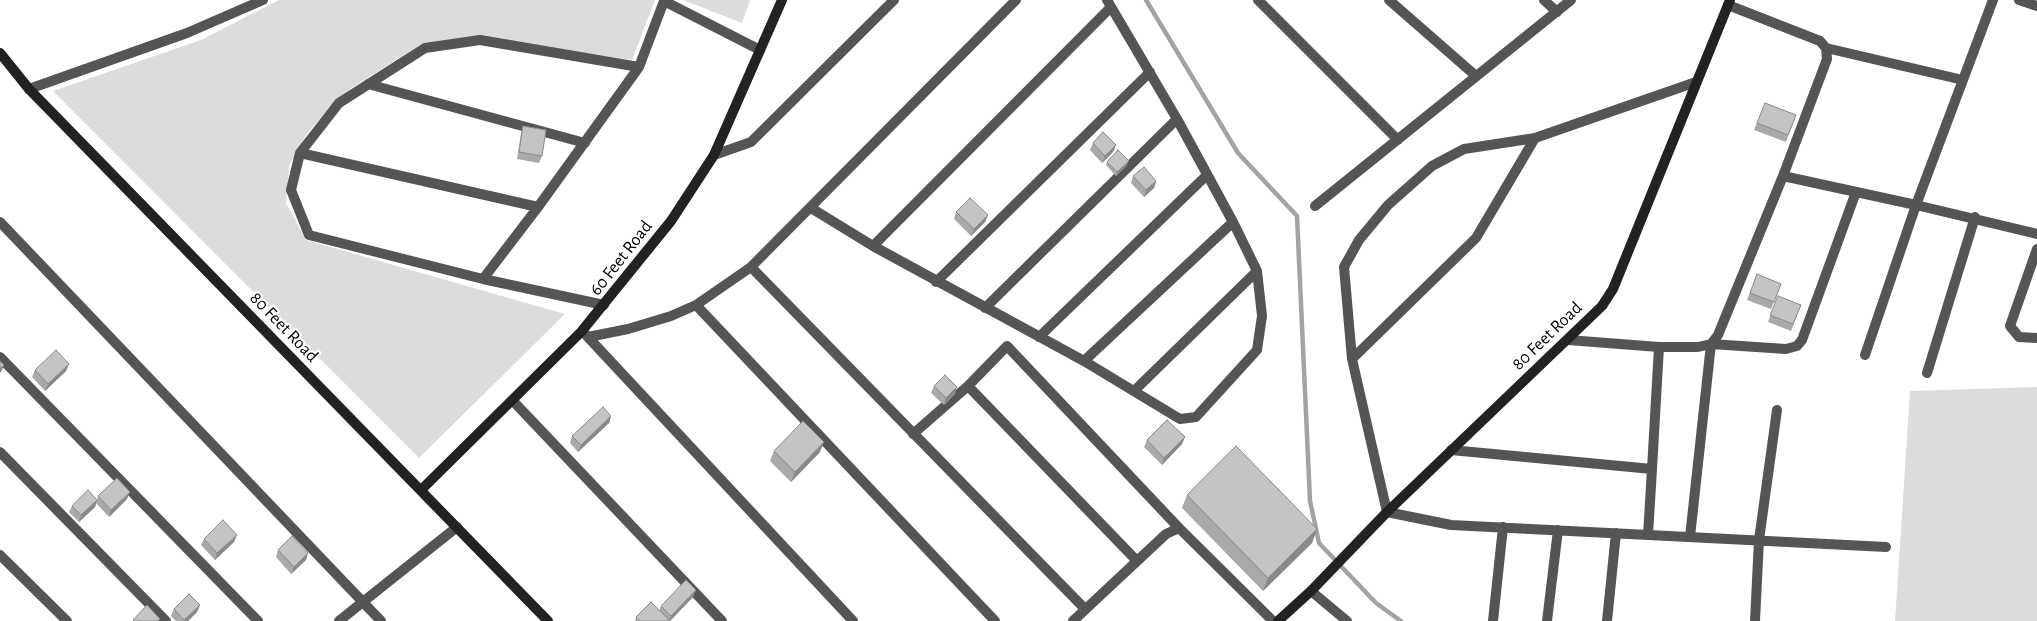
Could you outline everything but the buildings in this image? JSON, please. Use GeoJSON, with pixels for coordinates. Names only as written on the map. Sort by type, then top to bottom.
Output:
{"type":"FeatureCollection","features":[{"type":"Feature","properties":{"kind":"street"},"geometry":{"type":"LineString","coordinates":[[29,89],[187,34],[262,0]]}},
{"type":"Feature","properties":{"kind":"street","name":"60 Feet Road"},"geometry":{"type":"LineString","coordinates":[[421,490],[585,335],[604,305],[670,221],[714,155],[782,0]]}},
{"type":"Feature","properties":{"kind":"street"},"geometry":{"type":"LineString","coordinates":[[714,155],[751,142],[894,0]]}},
{"type":"Feature","properties":{"kind":"street"},"geometry":{"type":"LineString","coordinates":[[585,335],[662,319],[696,305],[751,267],[1016,0]]}},
{"type":"Feature","properties":{"kind":"street"},"geometry":{"type":"LineString","coordinates":[[1258,0],[1398,140]]}},
{"type":"Feature","properties":{"kind":"street"},"geometry":{"type":"LineString","coordinates":[[1388,0],[1476,76]]}},
{"type":"Feature","properties":{"kind":"street"},"geometry":{"type":"LineString","coordinates":[[1544,0],[1557,12]]}},
{"type":"Feature","properties":{"kind":"street"},"geometry":{"type":"LineString","coordinates":[[1315,206],[1570,0]]}},
{"type":"Feature","properties":{"kind":"street"},"geometry":{"type":"LineString","coordinates":[[1865,355],[1916,205],[1993,0]]}},
{"type":"Feature","properties":{"kind":"street"},"geometry":{"type":"LineString","coordinates":[[2019,0],[2037,6]]}},
{"type":"Feature","properties":{"kind":"street"},"geometry":{"type":"LineString","coordinates":[[482,279],[538,207],[639,67],[664,2],[760,50]]}},
{"type":"Feature","properties":{"kind":"street"},"geometry":{"type":"LineString","coordinates":[[1690,537],[1711,344],[1718,335],[1783,176],[1827,59],[1826,48],[1820,41],[1729,3]]}},
{"type":"Feature","properties":{"kind":"street","name":"80 Feet Road"},"geometry":{"type":"LineString","coordinates":[[1278,621],[1311,591],[1450,450],[1602,306],[1613,290],[1729,3]]}},
{"type":"Feature","properties":{"kind":"street"},"geometry":{"type":"LineString","coordinates":[[811,208],[874,246],[936,282],[1084,361],[1180,419],[1196,417],[1257,350],[1262,316],[1257,271],[1233,222],[1150,72],[1109,4],[874,246]]}},
{"type":"Feature","properties":{"kind":"street"},"geometry":{"type":"LineString","coordinates":[[604,305],[482,279],[310,235],[291,190],[300,153],[339,102],[425,48],[480,40],[639,67]]}},
{"type":"Feature","properties":{"kind":"street"},"geometry":{"type":"LineString","coordinates":[[1826,48],[1963,80]]}},
{"type":"Feature","properties":{"kind":"street","name":"80 Feet Road"},"geometry":{"type":"LineString","coordinates":[[0,53],[29,89],[548,621]]}},
{"type":"Feature","properties":{"kind":"street"},"geometry":{"type":"LineString","coordinates":[[936,282],[1150,72]]}},
{"type":"Feature","properties":{"kind":"street"},"geometry":{"type":"LineString","coordinates":[[1696,82],[1536,138],[1464,149],[1432,166],[1388,205],[1358,240],[1344,267],[1352,359],[1387,512],[1451,525],[1886,547]]}},
{"type":"Feature","properties":{"kind":"street"},"geometry":{"type":"LineString","coordinates":[[368,84],[585,143]]}},
{"type":"Feature","properties":{"kind":"street"},"geometry":{"type":"LineString","coordinates":[[985,308],[1176,119]]}},
{"type":"Feature","properties":{"kind":"street"},"geometry":{"type":"LineString","coordinates":[[1352,359],[1476,238],[1536,138]]}},
{"type":"Feature","properties":{"kind":"street"},"geometry":{"type":"LineString","coordinates":[[300,153],[538,207]]}},
{"type":"Feature","properties":{"kind":"street"},"geometry":{"type":"LineString","coordinates":[[1039,337],[1207,175]]}},
{"type":"Feature","properties":{"kind":"street"},"geometry":{"type":"LineString","coordinates":[[1783,176],[1975,218],[2037,234]]}},
{"type":"Feature","properties":{"kind":"street"},"geometry":{"type":"LineString","coordinates":[[1568,340],[1659,347],[1698,348],[1711,344],[1786,348],[1797,346],[1802,340],[1856,192]]}},
{"type":"Feature","properties":{"kind":"street"},"geometry":{"type":"LineString","coordinates":[[1927,373],[1975,218]]}},
{"type":"Feature","properties":{"kind":"street"},"geometry":{"type":"LineString","coordinates":[[0,222],[381,621]]}},
{"type":"Feature","properties":{"kind":"street"},"geometry":{"type":"LineString","coordinates":[[1084,361],[1233,222]]}},
{"type":"Feature","properties":{"kind":"street"},"geometry":{"type":"LineString","coordinates":[[2037,249],[2033,270],[2010,326],[2019,337],[2037,338]]}},
{"type":"Feature","properties":{"kind":"street"},"geometry":{"type":"LineString","coordinates":[[751,267],[1085,609]]}},
{"type":"Feature","properties":{"kind":"street"},"geometry":{"type":"LineString","coordinates":[[1134,391],[1257,271]]}},
{"type":"Feature","properties":{"kind":"street"},"geometry":{"type":"LineString","coordinates":[[696,305],[995,621]]}},
{"type":"Feature","properties":{"kind":"street"},"geometry":{"type":"LineString","coordinates":[[585,335],[853,621]]}},
{"type":"Feature","properties":{"kind":"street"},"geometry":{"type":"LineString","coordinates":[[913,434],[968,386],[1007,346],[1179,528],[1273,621]]}},
{"type":"Feature","properties":{"kind":"street"},"geometry":{"type":"LineString","coordinates":[[1648,535],[1659,347]]}},
{"type":"Feature","properties":{"kind":"street"},"geometry":{"type":"LineString","coordinates":[[0,357],[258,621]]}},
{"type":"Feature","properties":{"kind":"street"},"geometry":{"type":"LineString","coordinates":[[968,386],[1137,561]]}},
{"type":"Feature","properties":{"kind":"street"},"geometry":{"type":"LineString","coordinates":[[513,401],[722,621]]}},
{"type":"Feature","properties":{"kind":"street"},"geometry":{"type":"LineString","coordinates":[[1755,621],[1759,540],[1777,410]]}},
{"type":"Feature","properties":{"kind":"street"},"geometry":{"type":"LineString","coordinates":[[1450,450],[1652,469]]}},
{"type":"Feature","properties":{"kind":"street"},"geometry":{"type":"LineString","coordinates":[[0,452],[166,621]]}},
{"type":"Feature","properties":{"kind":"street"},"geometry":{"type":"LineString","coordinates":[[1493,621],[1503,527]]}},
{"type":"Feature","properties":{"kind":"street"},"geometry":{"type":"LineString","coordinates":[[339,621],[457,528]]}},
{"type":"Feature","properties":{"kind":"street"},"geometry":{"type":"LineString","coordinates":[[1073,621],[1166,534],[1179,528]]}},
{"type":"Feature","properties":{"kind":"street"},"geometry":{"type":"LineString","coordinates":[[1547,621],[1558,530]]}},
{"type":"Feature","properties":{"kind":"street"},"geometry":{"type":"LineString","coordinates":[[1608,621],[1616,533]]}},
{"type":"Feature","properties":{"kind":"street"},"geometry":{"type":"LineString","coordinates":[[0,555],[67,621]]}},
{"type":"Feature","properties":{"kind":"street"},"geometry":{"type":"LineString","coordinates":[[1311,591],[1347,621]]}},
{"type":"Feature","properties":{"kind":"shaded area"},"geometry":{"type":"Polygon","coordinates":[[[279,0],[655,0],[632,60],[476,37],[421,44],[350,89],[329,108],[306,135],[289,166],[286,203],[306,240],[565,314],[419,458],[53,91],[201,40],[279,0]]]}},
{"type":"Feature","properties":{"kind":"shaded area"},"geometry":{"type":"Polygon","coordinates":[[[683,0],[750,0],[742,23],[683,0]]]}},
{"type":"Feature","properties":{"kind":"shaded area"},"geometry":{"type":"Polygon","coordinates":[[[2037,387],[2037,621],[1895,621],[1910,391],[2037,387]]]}},
{"type":"Feature","properties":{"kind":"waterway"},"geometry":{"type":"LineString","coordinates":[[1146,0],[1238,153],[1297,216],[1310,501],[1319,543],[1376,603],[1401,621]]}}]}
